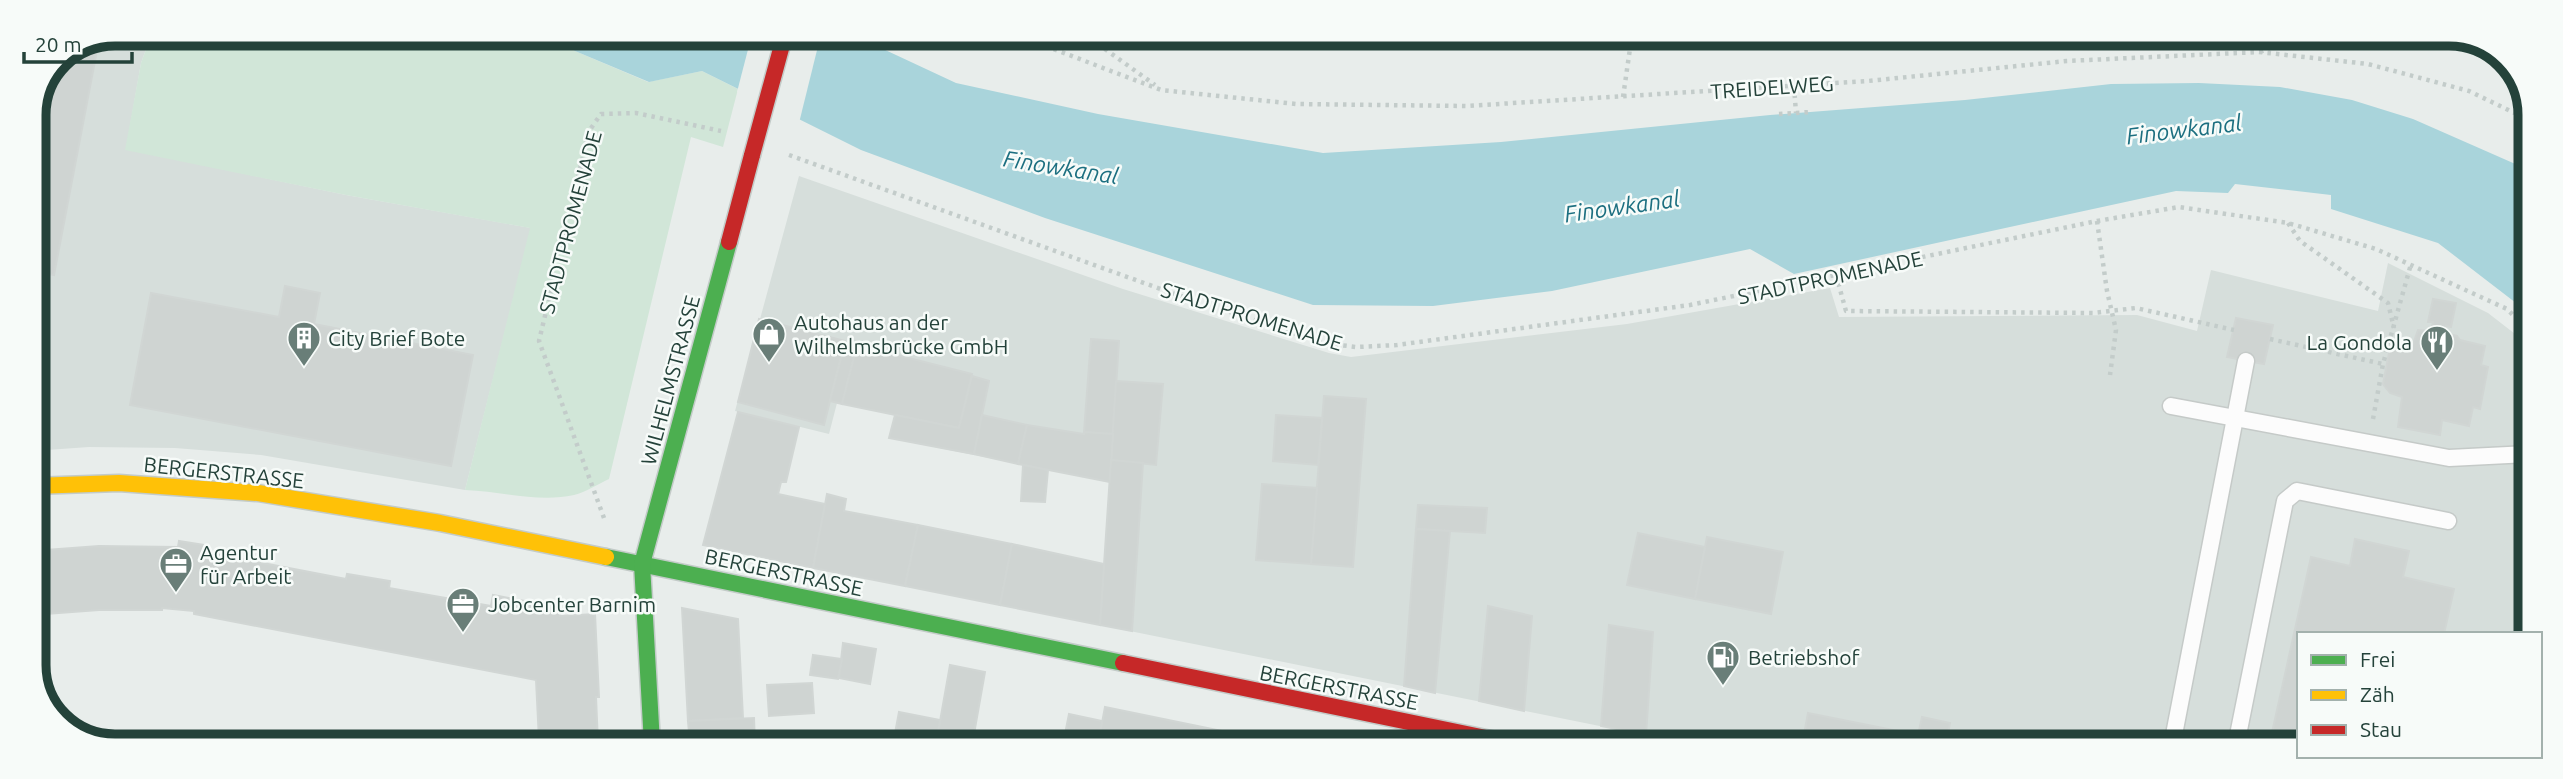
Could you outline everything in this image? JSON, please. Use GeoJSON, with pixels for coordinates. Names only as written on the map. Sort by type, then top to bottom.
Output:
{"type":"FeatureCollection","features":[{"type":"Feature","properties":{"kind":"street","name":"WILHELMSTRASSE"},"geometry":{"type":"LineString","coordinates":[[651,734],[642,564],[782,46]]}},
{"type":"Feature","properties":{"kind":"street","name":"BERGERSTRASSE"},"geometry":{"type":"LineString","coordinates":[[46,486],[119,483],[258,493],[440,523],[1467,734]]}},
{"type":"Feature","properties":{"kind":"lane"},"geometry":{"type":"LineString","coordinates":[[2174,734],[2246,361]]}},
{"type":"Feature","properties":{"kind":"lane"},"geometry":{"type":"LineString","coordinates":[[2171,406],[2449,458],[2518,455]]}},
{"type":"Feature","properties":{"kind":"lane"},"geometry":{"type":"LineString","coordinates":[[2238,734],[2286,501],[2297,491],[2448,521]]}},
{"type":"Feature","properties":{"kind":"path","name":"TREIDELWEG"},"geometry":{"type":"LineString","coordinates":[[1046,46],[1161,90],[1296,104],[1466,106],[1868,81],[2067,61],[2259,52],[2368,64],[2469,91],[2517,114]]}},
{"type":"Feature","properties":{"kind":"path"},"geometry":{"type":"LineString","coordinates":[[1100,46],[1161,90]]}},
{"type":"Feature","properties":{"kind":"path"},"geometry":{"type":"LineString","coordinates":[[1623,97],[1630,46]]}},
{"type":"Feature","properties":{"kind":"path"},"geometry":{"type":"LineString","coordinates":[[2259,52],[2275,46]]}},
{"type":"Feature","properties":{"kind":"path"},"geometry":{"type":"LineString","coordinates":[[1794,86],[1796,113]]}},
{"type":"Feature","properties":{"kind":"path"},"geometry":{"type":"LineString","coordinates":[[1779,114],[1810,112]]}},
{"type":"Feature","properties":{"kind":"path","name":"STADTPROMENADE"},"geometry":{"type":"LineString","coordinates":[[619,558],[539,341],[589,131],[601,114],[636,113],[728,134]]}},
{"type":"Feature","properties":{"kind":"path","name":"STADTPROMENADE"},"geometry":{"type":"LineString","coordinates":[[778,151],[1169,292],[1324,343],[1356,347],[1397,345],[1690,305],[2097,221],[2179,207],[2288,223],[2376,249],[2507,309],[2517,319]]}},
{"type":"Feature","properties":{"kind":"path"},"geometry":{"type":"LineString","coordinates":[[2097,221],[2116,330],[2110,375]]}},
{"type":"Feature","properties":{"kind":"path"},"geometry":{"type":"LineString","coordinates":[[2288,223],[2300,241],[2388,303],[2394,329]]}},
{"type":"Feature","properties":{"kind":"path"},"geometry":{"type":"LineString","coordinates":[[2368,444],[2384,364],[2412,264]]}},
{"type":"Feature","properties":{"kind":"path"},"geometry":{"type":"LineString","coordinates":[[1836,275],[1846,311],[2093,313],[2136,308],[2234,330]]}},
{"type":"Feature","properties":{"kind":"path"},"geometry":{"type":"LineString","coordinates":[[2270,339],[2384,364]]}},
{"type":"Feature","properties":{"kind":"shaded area"},"geometry":{"type":"Polygon","coordinates":[[[147,46],[141,63],[126,149],[346,195],[531,228],[465,490],[261,455],[175,448],[89,447],[46,450],[47,101],[57,76],[76,57],[88,51],[101,47],[147,46]]]}},
{"type":"Feature","properties":{"kind":"shaded area"},"geometry":{"type":"Polygon","coordinates":[[[799,176],[1123,289],[1329,353],[1351,357],[1627,324],[1830,288],[1839,317],[2137,315],[2197,331],[2211,270],[2378,311],[2388,263],[2488,313],[2517,336],[2518,632],[2297,632],[2297,734],[1640,734],[1100,625],[1110,482],[889,438],[895,415],[837,403],[829,434],[735,411],[799,176]]]}},
{"type":"Feature","properties":{"kind":"green space"},"geometry":{"type":"Polygon","coordinates":[[[147,46],[566,46],[648,82],[702,71],[738,89],[723,147],[691,137],[609,479],[578,494],[547,498],[465,490],[530,228],[346,195],[125,150],[141,63],[147,46]]]}},
{"type":"Feature","properties":{"kind":"water","name":"Finowkanal"},"geometry":{"type":"Polygon","coordinates":[[[566,46],[877,46],[956,83],[1098,114],[1323,153],[1501,142],[1770,115],[1965,100],[2111,84],[2199,83],[2280,87],[2352,100],[2413,119],[2517,165],[2517,304],[2438,243],[2331,209],[2331,195],[2235,184],[2228,193],[2176,191],[1794,274],[1750,249],[1552,291],[1433,306],[1313,305],[1045,218],[861,150],[702,71],[649,82],[566,46]]]}},
{"type":"Feature","properties":{"kind":"pier"},"geometry":{"type":"Polygon","coordinates":[[[749,46],[818,46],[799,123],[737,92],[749,46]]]}},
{"type":"Feature","properties":{"kind":"building"},"geometry":{"type":"Polygon","coordinates":[[[97,48],[54,275],[46,273],[47,101],[57,76],[66,66],[76,57],[97,48]]]}},
{"type":"Feature","properties":{"kind":"building","name":"City Brief Bote"},"geometry":{"type":"Polygon","coordinates":[[[285,286],[320,293],[314,324],[473,355],[451,466],[130,405],[151,293],[279,317],[285,286]]]}},
{"type":"Feature","properties":{"kind":"building"},"geometry":{"type":"Polygon","coordinates":[[[2433,299],[2456,303],[2451,327],[2446,326],[2445,333],[2485,346],[2481,365],[2488,367],[2480,409],[2473,407],[2469,426],[2442,420],[2440,435],[2398,427],[2402,397],[2390,393],[2383,384],[2390,348],[2402,342],[2413,344],[2418,330],[2431,331],[2433,322],[2428,322],[2433,299]]]}},
{"type":"Feature","properties":{"kind":"building"},"geometry":{"type":"Polygon","coordinates":[[[2236,318],[2273,325],[2264,364],[2227,357],[2236,318]]]}},
{"type":"Feature","properties":{"kind":"building"},"geometry":{"type":"Polygon","coordinates":[[[759,319],[845,341],[824,425],[738,402],[759,319]]]}},
{"type":"Feature","properties":{"kind":"building"},"geometry":{"type":"Polygon","coordinates":[[[1091,339],[1119,341],[1113,434],[1084,432],[1091,339]]]}},
{"type":"Feature","properties":{"kind":"building"},"geometry":{"type":"Polygon","coordinates":[[[845,342],[857,346],[842,404],[830,401],[845,342]]]}},
{"type":"Feature","properties":{"kind":"building"},"geometry":{"type":"Polygon","coordinates":[[[857,345],[972,374],[959,428],[842,404],[857,345]]]}},
{"type":"Feature","properties":{"kind":"building"},"geometry":{"type":"Polygon","coordinates":[[[972,376],[989,381],[974,454],[889,438],[895,415],[959,428],[972,376]]]}},
{"type":"Feature","properties":{"kind":"building"},"geometry":{"type":"Polygon","coordinates":[[[1116,381],[1163,384],[1156,465],[1111,460],[1116,381]]]}},
{"type":"Feature","properties":{"kind":"building"},"geometry":{"type":"Polygon","coordinates":[[[1324,396],[1366,399],[1353,567],[1311,564],[1324,396]]]}},
{"type":"Feature","properties":{"kind":"building"},"geometry":{"type":"Polygon","coordinates":[[[738,412],[799,427],[786,482],[781,482],[778,494],[825,504],[813,568],[703,545],[738,412]]]}},
{"type":"Feature","properties":{"kind":"building"},"geometry":{"type":"Polygon","coordinates":[[[982,415],[1027,425],[1018,464],[974,454],[982,415]]]}},
{"type":"Feature","properties":{"kind":"building"},"geometry":{"type":"Polygon","coordinates":[[[1276,415],[1322,418],[1318,465],[1273,461],[1276,415]]]}},
{"type":"Feature","properties":{"kind":"building"},"geometry":{"type":"Polygon","coordinates":[[[1027,425],[1084,434],[1113,434],[1110,482],[1018,464],[1027,425]]]}},
{"type":"Feature","properties":{"kind":"building"},"geometry":{"type":"Polygon","coordinates":[[[1111,460],[1143,463],[1132,631],[1100,625],[1111,460]]]}},
{"type":"Feature","properties":{"kind":"building"},"geometry":{"type":"Polygon","coordinates":[[[1023,465],[1048,470],[1045,502],[1021,501],[1023,465]]]}},
{"type":"Feature","properties":{"kind":"building"},"geometry":{"type":"Polygon","coordinates":[[[1262,484],[1317,488],[1311,564],[1256,560],[1262,484]]]}},
{"type":"Feature","properties":{"kind":"building"},"geometry":{"type":"Polygon","coordinates":[[[827,494],[846,499],[844,511],[918,525],[905,586],[813,568],[827,494]]]}},
{"type":"Feature","properties":{"kind":"building"},"geometry":{"type":"Polygon","coordinates":[[[1418,505],[1487,508],[1485,533],[1416,529],[1418,505]]]}},
{"type":"Feature","properties":{"kind":"building"},"geometry":{"type":"Polygon","coordinates":[[[918,525],[1012,544],[1000,605],[905,586],[918,525]]]}},
{"type":"Feature","properties":{"kind":"building"},"geometry":{"type":"Polygon","coordinates":[[[1416,529],[1450,531],[1435,693],[1404,686],[1416,529]]]}},
{"type":"Feature","properties":{"kind":"building"},"geometry":{"type":"Polygon","coordinates":[[[1638,533],[1705,547],[1695,599],[1627,585],[1638,533]]]}},
{"type":"Feature","properties":{"kind":"building"},"geometry":{"type":"Polygon","coordinates":[[[1707,537],[1783,552],[1771,614],[1695,599],[1707,537]]]}},
{"type":"Feature","properties":{"kind":"building"},"geometry":{"type":"Polygon","coordinates":[[[2355,539],[2409,551],[2403,577],[2454,589],[2444,632],[2297,632],[2297,734],[2272,734],[2311,557],[2350,566],[2355,539]]]}},
{"type":"Feature","properties":{"kind":"building"},"geometry":{"type":"Polygon","coordinates":[[[179,541],[205,545],[205,552],[346,579],[347,574],[390,581],[389,588],[491,606],[493,595],[561,608],[560,616],[595,614],[599,697],[596,697],[598,734],[539,734],[536,680],[194,614],[194,611],[162,608],[46,614],[46,550],[99,546],[178,547],[179,541]]]}},
{"type":"Feature","properties":{"kind":"building"},"geometry":{"type":"Polygon","coordinates":[[[1012,544],[1104,564],[1100,625],[1000,605],[1012,544]]]}},
{"type":"Feature","properties":{"kind":"building"},"geometry":{"type":"Polygon","coordinates":[[[1488,606],[1532,616],[1524,711],[1479,701],[1488,606]]]}},
{"type":"Feature","properties":{"kind":"building"},"geometry":{"type":"Polygon","coordinates":[[[682,608],[738,619],[743,718],[688,721],[682,608]]]}},
{"type":"Feature","properties":{"kind":"building"},"geometry":{"type":"Polygon","coordinates":[[[1609,625],[1653,632],[1646,734],[1601,726],[1609,625]]]}},
{"type":"Feature","properties":{"kind":"building"},"geometry":{"type":"Polygon","coordinates":[[[843,643],[876,649],[870,684],[839,678],[843,643]]]}},
{"type":"Feature","properties":{"kind":"building"},"geometry":{"type":"Polygon","coordinates":[[[813,655],[842,659],[838,679],[810,675],[813,655]]]}},
{"type":"Feature","properties":{"kind":"building"},"geometry":{"type":"Polygon","coordinates":[[[950,665],[985,672],[974,734],[938,734],[950,665]]]}},
{"type":"Feature","properties":{"kind":"building"},"geometry":{"type":"Polygon","coordinates":[[[812,683],[814,713],[769,716],[767,685],[812,683]]]}},
{"type":"Feature","properties":{"kind":"building"},"geometry":{"type":"Polygon","coordinates":[[[1105,707],[1236,734],[1100,734],[1105,707]]]}},
{"type":"Feature","properties":{"kind":"building"},"geometry":{"type":"Polygon","coordinates":[[[899,712],[940,720],[938,734],[895,734],[899,712]]]}},
{"type":"Feature","properties":{"kind":"building"},"geometry":{"type":"Polygon","coordinates":[[[1808,713],[1913,734],[1804,734],[1808,713]]]}},
{"type":"Feature","properties":{"kind":"building"},"geometry":{"type":"Polygon","coordinates":[[[1069,714],[1102,721],[1100,734],[1065,734],[1069,714]]]}},
{"type":"Feature","properties":{"kind":"building"},"geometry":{"type":"Polygon","coordinates":[[[1922,717],[1950,723],[1948,733],[1953,734],[1918,734],[1922,717]]]}},
{"type":"Feature","properties":{"kind":"building"},"geometry":{"type":"Polygon","coordinates":[[[754,718],[755,734],[689,734],[688,721],[754,718]]]}},
{"type":"Feature","properties":{"kind":"traffic: fast"},"geometry":{"type":"LineString","coordinates":[[651,734],[642,564],[729,242]]}},
{"type":"Feature","properties":{"kind":"traffic: fast"},"geometry":{"type":"LineString","coordinates":[[606,557],[1123,663]]}},
{"type":"Feature","properties":{"kind":"traffic: slow"},"geometry":{"type":"LineString","coordinates":[[46,486],[119,483],[258,493],[440,523],[606,557]]}},
{"type":"Feature","properties":{"kind":"traffic: jam"},"geometry":{"type":"LineString","coordinates":[[752,155],[782,46]]}},
{"type":"Feature","properties":{"kind":"traffic: jam"},"geometry":{"type":"LineString","coordinates":[[729,242],[752,155]]}},
{"type":"Feature","properties":{"kind":"traffic: jam"},"geometry":{"type":"LineString","coordinates":[[1123,663],[1467,734]]}},
{"type":"Feature","properties":{"kind":"place","name":"Autohaus an der Wilhelmsbrücke GmbH"},"geometry":{"type":"Point","coordinates":[769,364]}},
{"type":"Feature","properties":{"kind":"place","name":"City Brief Bote"},"geometry":{"type":"Point","coordinates":[304,368]}},
{"type":"Feature","properties":{"kind":"place","name":"La Gondola"},"geometry":{"type":"Point","coordinates":[2437,372]}},
{"type":"Feature","properties":{"kind":"place","name":"Agentur für Arbeit"},"geometry":{"type":"Point","coordinates":[176,594]}},
{"type":"Feature","properties":{"kind":"place","name":"Jobcenter Barnim"},"geometry":{"type":"Point","coordinates":[463,634]}},
{"type":"Feature","properties":{"kind":"place","name":"Betriebshof"},"geometry":{"type":"Point","coordinates":[1723,687]}}]}
